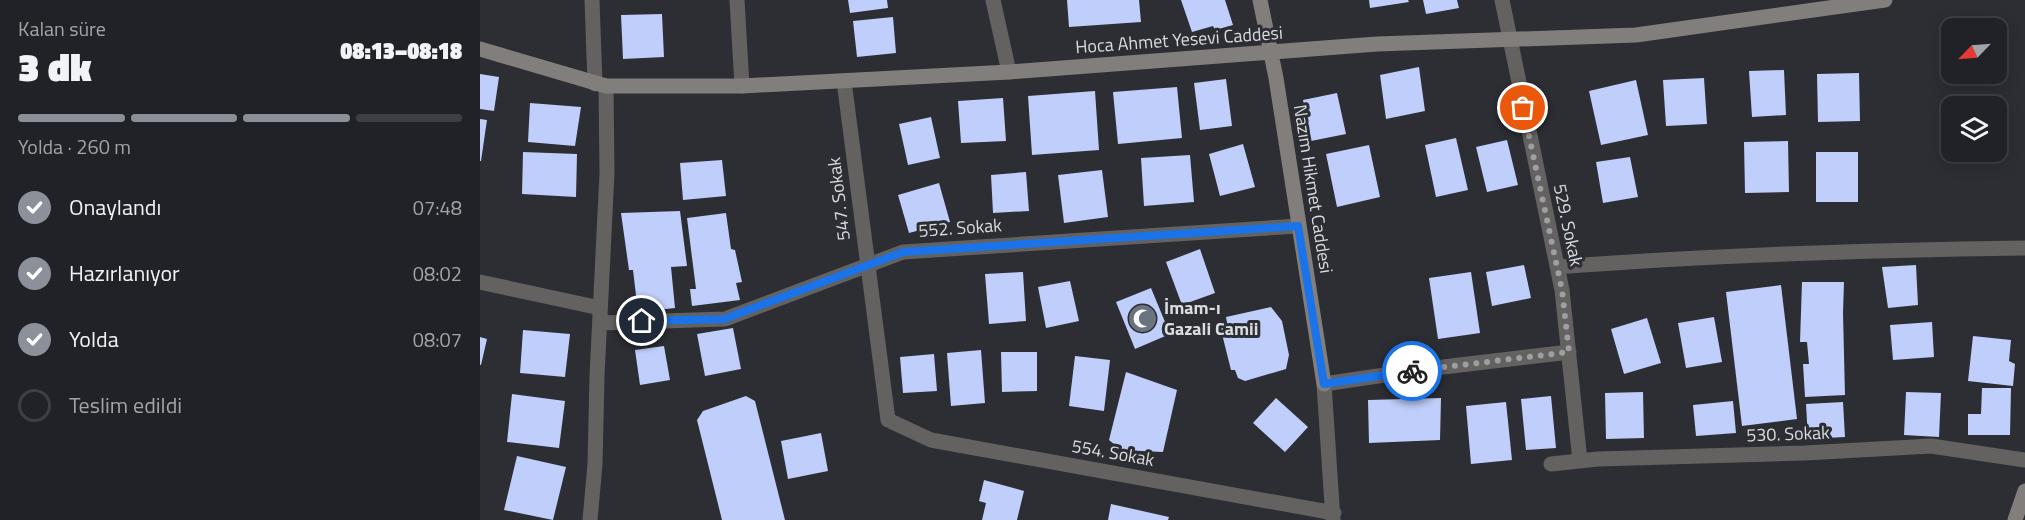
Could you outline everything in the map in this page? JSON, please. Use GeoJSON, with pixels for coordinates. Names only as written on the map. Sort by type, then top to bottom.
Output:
{"type":"FeatureCollection","features":[{"type":"Feature","properties":{"kind":"street"},"geometry":{"type":"LineString","coordinates":[[590,520],[595,464],[597,376],[608,173],[592,0]]}},
{"type":"Feature","properties":{"kind":"street"},"geometry":{"type":"LineString","coordinates":[[737,0],[742,86]]}},
{"type":"Feature","properties":{"kind":"street"},"geometry":{"type":"LineString","coordinates":[[993,0],[1009,72]]}},
{"type":"Feature","properties":{"kind":"street","name":"Nazım Hikmet Caddesi"},"geometry":{"type":"LineString","coordinates":[[1260,0],[1271,52],[1324,384]]}},
{"type":"Feature","properties":{"kind":"street","name":"529. Sokak"},"geometry":{"type":"LineString","coordinates":[[1502,0],[1562,290],[1580,461]]}},
{"type":"Feature","properties":{"kind":"street","name":"Hoca Ahmet Yesevi Caddesi"},"geometry":{"type":"LineString","coordinates":[[480,49],[600,85],[742,86],[1009,72],[1377,44],[1636,35],[1885,0]]}},
{"type":"Feature","properties":{"kind":"street","name":"547. Sokak"},"geometry":{"type":"LineString","coordinates":[[844,81],[888,420]]}},
{"type":"Feature","properties":{"kind":"street","name":"552. Sokak"},"geometry":{"type":"LineString","coordinates":[[480,282],[600,316],[724,319],[903,252],[1298,226]]}},
{"type":"Feature","properties":{"kind":"street"},"geometry":{"type":"LineString","coordinates":[[1557,267],[1842,251],[2025,248]]}},
{"type":"Feature","properties":{"kind":"street"},"geometry":{"type":"LineString","coordinates":[[1333,517],[1324,384],[1569,352]]}},
{"type":"Feature","properties":{"kind":"street","name":"554. Sokak"},"geometry":{"type":"LineString","coordinates":[[888,420],[931,440],[1333,517]]}},
{"type":"Feature","properties":{"kind":"street","name":"530. Sokak"},"geometry":{"type":"LineString","coordinates":[[1551,464],[1931,446],[2025,460]]}},
{"type":"Feature","properties":{"kind":"street"},"geometry":{"type":"LineString","coordinates":[[2015,520],[2025,491]]}},
{"type":"Feature","properties":{"kind":"building"},"geometry":{"type":"Polygon","coordinates":[[[848,0],[887,0],[888,8],[850,13],[848,0]]]}},
{"type":"Feature","properties":{"kind":"building"},"geometry":{"type":"Polygon","coordinates":[[[1067,0],[1139,0],[1141,22],[1069,27],[1067,0]]]}},
{"type":"Feature","properties":{"kind":"building"},"geometry":{"type":"Polygon","coordinates":[[[1181,0],[1225,0],[1233,25],[1215,30],[1213,26],[1192,32],[1181,0]]]}},
{"type":"Feature","properties":{"kind":"building"},"geometry":{"type":"Polygon","coordinates":[[[1369,0],[1408,0],[1409,2],[1370,8],[1369,0]]]}},
{"type":"Feature","properties":{"kind":"building"},"geometry":{"type":"Polygon","coordinates":[[[1423,0],[1457,0],[1459,8],[1426,14],[1423,0]]]}},
{"type":"Feature","properties":{"kind":"building"},"geometry":{"type":"Polygon","coordinates":[[[662,14],[664,57],[623,59],[621,15],[662,14]]]}},
{"type":"Feature","properties":{"kind":"building"},"geometry":{"type":"Polygon","coordinates":[[[893,17],[896,53],[857,57],[853,21],[893,17]]]}},
{"type":"Feature","properties":{"kind":"building"},"geometry":{"type":"Polygon","coordinates":[[[1419,67],[1425,111],[1386,119],[1380,75],[1419,67]]]}},
{"type":"Feature","properties":{"kind":"building"},"geometry":{"type":"Polygon","coordinates":[[[1784,70],[1786,115],[1752,117],[1749,71],[1784,70]]]}},
{"type":"Feature","properties":{"kind":"building"},"geometry":{"type":"Polygon","coordinates":[[[1859,73],[1860,121],[1818,122],[1817,74],[1859,73]]]}},
{"type":"Feature","properties":{"kind":"building"},"geometry":{"type":"Polygon","coordinates":[[[480,74],[499,77],[494,111],[480,109],[480,74]]]}},
{"type":"Feature","properties":{"kind":"building"},"geometry":{"type":"Polygon","coordinates":[[[1704,78],[1707,124],[1666,126],[1663,80],[1704,78]]]}},
{"type":"Feature","properties":{"kind":"building"},"geometry":{"type":"Polygon","coordinates":[[[1226,79],[1232,126],[1200,130],[1194,83],[1226,79]]]}},
{"type":"Feature","properties":{"kind":"building"},"geometry":{"type":"Polygon","coordinates":[[[1636,80],[1648,135],[1601,145],[1589,91],[1636,80]]]}},
{"type":"Feature","properties":{"kind":"building"},"geometry":{"type":"Polygon","coordinates":[[[1177,87],[1182,138],[1118,144],[1113,92],[1177,87]]]}},
{"type":"Feature","properties":{"kind":"building"},"geometry":{"type":"Polygon","coordinates":[[[1095,91],[1099,150],[1032,155],[1028,96],[1095,91]]]}},
{"type":"Feature","properties":{"kind":"building"},"geometry":{"type":"Polygon","coordinates":[[[1337,93],[1346,134],[1311,141],[1303,100],[1337,93]]]}},
{"type":"Feature","properties":{"kind":"building"},"geometry":{"type":"Polygon","coordinates":[[[1003,98],[1006,141],[961,143],[958,101],[1003,98]]]}},
{"type":"Feature","properties":{"kind":"building"},"geometry":{"type":"Polygon","coordinates":[[[530,103],[581,107],[575,146],[528,142],[530,103]]]}},
{"type":"Feature","properties":{"kind":"building"},"geometry":{"type":"Polygon","coordinates":[[[931,117],[940,158],[908,165],[899,124],[931,117]]]}},
{"type":"Feature","properties":{"kind":"building"},"geometry":{"type":"Polygon","coordinates":[[[480,119],[487,120],[481,161],[480,161],[480,119]]]}},
{"type":"Feature","properties":{"kind":"building"},"geometry":{"type":"Polygon","coordinates":[[[1456,138],[1468,190],[1436,197],[1425,145],[1456,138]]]}},
{"type":"Feature","properties":{"kind":"building"},"geometry":{"type":"Polygon","coordinates":[[[1507,140],[1518,185],[1487,192],[1476,147],[1507,140]]]}},
{"type":"Feature","properties":{"kind":"building"},"geometry":{"type":"Polygon","coordinates":[[[1788,141],[1789,192],[1745,193],[1744,142],[1788,141]]]}},
{"type":"Feature","properties":{"kind":"building"},"geometry":{"type":"Polygon","coordinates":[[[1243,144],[1255,187],[1220,196],[1209,154],[1243,144]]]}},
{"type":"Feature","properties":{"kind":"building"},"geometry":{"type":"Polygon","coordinates":[[[1369,145],[1380,197],[1337,207],[1326,154],[1369,145]]]}},
{"type":"Feature","properties":{"kind":"building"},"geometry":{"type":"Polygon","coordinates":[[[523,152],[577,154],[576,197],[522,194],[523,152]]]}},
{"type":"Feature","properties":{"kind":"building"},"geometry":{"type":"Polygon","coordinates":[[[1816,152],[1858,152],[1858,202],[1816,202],[1816,152]]]}},
{"type":"Feature","properties":{"kind":"building"},"geometry":{"type":"Polygon","coordinates":[[[1190,155],[1194,202],[1144,206],[1141,158],[1190,155]]]}},
{"type":"Feature","properties":{"kind":"building"},"geometry":{"type":"Polygon","coordinates":[[[1630,157],[1638,197],[1603,203],[1596,162],[1630,157]]]}},
{"type":"Feature","properties":{"kind":"building"},"geometry":{"type":"Polygon","coordinates":[[[722,160],[726,196],[683,200],[680,163],[722,160]]]}},
{"type":"Feature","properties":{"kind":"building"},"geometry":{"type":"Polygon","coordinates":[[[1102,170],[1108,217],[1064,223],[1058,175],[1102,170]]]}},
{"type":"Feature","properties":{"kind":"building"},"geometry":{"type":"Polygon","coordinates":[[[1026,172],[1029,211],[993,213],[991,175],[1026,172]]]}},
{"type":"Feature","properties":{"kind":"building"},"geometry":{"type":"Polygon","coordinates":[[[939,183],[950,222],[909,233],[898,195],[939,183]]]}},
{"type":"Feature","properties":{"kind":"building"},"geometry":{"type":"Polygon","coordinates":[[[680,211],[687,266],[671,267],[675,308],[638,312],[633,270],[629,270],[621,213],[680,211]]]}},
{"type":"Feature","properties":{"kind":"building"},"geometry":{"type":"Polygon","coordinates":[[[726,213],[731,249],[735,250],[742,282],[736,283],[740,300],[692,306],[690,289],[696,289],[687,218],[726,213]]]}},
{"type":"Feature","properties":{"kind":"building"},"geometry":{"type":"Polygon","coordinates":[[[1200,249],[1215,293],[1182,305],[1166,262],[1200,249]]]}},
{"type":"Feature","properties":{"kind":"building"},"geometry":{"type":"Polygon","coordinates":[[[1524,265],[1531,298],[1492,306],[1486,272],[1524,265]]]}},
{"type":"Feature","properties":{"kind":"building"},"geometry":{"type":"Polygon","coordinates":[[[1916,265],[1918,305],[1888,308],[1882,267],[1916,265]]]}},
{"type":"Feature","properties":{"kind":"building"},"geometry":{"type":"Polygon","coordinates":[[[1023,272],[1026,321],[989,324],[985,274],[1023,272]]]}},
{"type":"Feature","properties":{"kind":"building"},"geometry":{"type":"Polygon","coordinates":[[[1471,272],[1480,333],[1438,339],[1429,278],[1471,272]]]}},
{"type":"Feature","properties":{"kind":"building"},"geometry":{"type":"Polygon","coordinates":[[[1070,281],[1079,321],[1046,328],[1038,287],[1070,281]]]}},
{"type":"Feature","properties":{"kind":"building"},"geometry":{"type":"Polygon","coordinates":[[[1802,282],[1844,282],[1845,395],[1805,397],[1803,364],[1809,364],[1807,342],[1800,342],[1802,282]]]}},
{"type":"Feature","properties":{"kind":"building"},"geometry":{"type":"Polygon","coordinates":[[[1781,285],[1797,419],[1742,426],[1726,292],[1781,285]]]}},
{"type":"Feature","properties":{"kind":"building","name":"İmam-ı Gazali Camii"},"geometry":{"type":"Polygon","coordinates":[[[1151,288],[1170,334],[1135,349],[1116,302],[1151,288]]]}},
{"type":"Feature","properties":{"kind":"building"},"geometry":{"type":"Polygon","coordinates":[[[1271,307],[1282,321],[1289,355],[1286,369],[1245,381],[1238,378],[1235,370],[1231,370],[1220,326],[1227,323],[1226,317],[1271,307]]]}},
{"type":"Feature","properties":{"kind":"building"},"geometry":{"type":"Polygon","coordinates":[[[1714,317],[1722,362],[1686,368],[1678,323],[1714,317]]]}},
{"type":"Feature","properties":{"kind":"building"},"geometry":{"type":"Polygon","coordinates":[[[1647,318],[1661,363],[1624,374],[1611,329],[1647,318]]]}},
{"type":"Feature","properties":{"kind":"building"},"geometry":{"type":"Polygon","coordinates":[[[1932,322],[1934,357],[1893,360],[1890,325],[1932,322]]]}},
{"type":"Feature","properties":{"kind":"building"},"geometry":{"type":"Polygon","coordinates":[[[733,328],[741,369],[705,376],[697,334],[733,328]]]}},
{"type":"Feature","properties":{"kind":"building"},"geometry":{"type":"Polygon","coordinates":[[[523,330],[570,334],[565,377],[520,373],[523,330]]]}},
{"type":"Feature","properties":{"kind":"building"},"geometry":{"type":"Polygon","coordinates":[[[1973,336],[2011,340],[2009,361],[2015,364],[2013,386],[1968,381],[1973,336]]]}},
{"type":"Feature","properties":{"kind":"building"},"geometry":{"type":"Polygon","coordinates":[[[480,337],[487,339],[481,365],[480,365],[480,337]]]}},
{"type":"Feature","properties":{"kind":"building"},"geometry":{"type":"Polygon","coordinates":[[[664,346],[670,380],[640,385],[635,350],[664,346]]]}},
{"type":"Feature","properties":{"kind":"building"},"geometry":{"type":"Polygon","coordinates":[[[981,350],[985,403],[951,406],[947,353],[981,350]]]}},
{"type":"Feature","properties":{"kind":"building"},"geometry":{"type":"Polygon","coordinates":[[[1001,352],[1037,352],[1037,391],[1002,392],[1001,352]]]}},
{"type":"Feature","properties":{"kind":"building"},"geometry":{"type":"Polygon","coordinates":[[[934,354],[937,391],[903,393],[900,357],[934,354]]]}},
{"type":"Feature","properties":{"kind":"building"},"geometry":{"type":"Polygon","coordinates":[[[1075,356],[1110,360],[1104,411],[1069,406],[1075,356]]]}},
{"type":"Feature","properties":{"kind":"building"},"geometry":{"type":"Polygon","coordinates":[[[1126,372],[1177,390],[1163,452],[1121,450],[1109,440],[1126,372]]]}},
{"type":"Feature","properties":{"kind":"building"},"geometry":{"type":"Polygon","coordinates":[[[1982,388],[2011,388],[2010,435],[1968,435],[1968,414],[1981,414],[1982,388]]]}},
{"type":"Feature","properties":{"kind":"building"},"geometry":{"type":"Polygon","coordinates":[[[1643,392],[1644,438],[1606,439],[1605,393],[1643,392]]]}},
{"type":"Feature","properties":{"kind":"building"},"geometry":{"type":"Polygon","coordinates":[[[1906,392],[1941,393],[1939,437],[1904,435],[1906,392]]]}},
{"type":"Feature","properties":{"kind":"building"},"geometry":{"type":"Polygon","coordinates":[[[512,394],[565,401],[559,448],[507,442],[512,394]]]}},
{"type":"Feature","properties":{"kind":"building"},"geometry":{"type":"Polygon","coordinates":[[[746,396],[755,401],[785,520],[722,520],[697,420],[703,411],[746,396]]]}},
{"type":"Feature","properties":{"kind":"building"},"geometry":{"type":"Polygon","coordinates":[[[1551,396],[1556,448],[1526,450],[1521,399],[1551,396]]]}},
{"type":"Feature","properties":{"kind":"building"},"geometry":{"type":"Polygon","coordinates":[[[1276,398],[1308,427],[1285,452],[1253,423],[1276,398]]]}},
{"type":"Feature","properties":{"kind":"building"},"geometry":{"type":"Polygon","coordinates":[[[1441,398],[1440,440],[1369,443],[1368,400],[1441,398]]]}},
{"type":"Feature","properties":{"kind":"building"},"geometry":{"type":"Polygon","coordinates":[[[1733,401],[1736,433],[1696,436],[1693,405],[1733,401]]]}},
{"type":"Feature","properties":{"kind":"building"},"geometry":{"type":"Polygon","coordinates":[[[1506,402],[1512,460],[1471,464],[1466,406],[1506,402]]]}},
{"type":"Feature","properties":{"kind":"building"},"geometry":{"type":"Polygon","coordinates":[[[1843,402],[1845,437],[1808,439],[1806,404],[1843,402]]]}},
{"type":"Feature","properties":{"kind":"building"},"geometry":{"type":"Polygon","coordinates":[[[821,433],[828,471],[788,479],[781,441],[821,433]]]}},
{"type":"Feature","properties":{"kind":"building"},"geometry":{"type":"Polygon","coordinates":[[[517,456],[566,467],[553,520],[504,510],[517,456]]]}},
{"type":"Feature","properties":{"kind":"building"},"geometry":{"type":"Polygon","coordinates":[[[984,480],[1024,491],[1017,520],[982,520],[986,503],[979,501],[984,480]]]}},
{"type":"Feature","properties":{"kind":"building"},"geometry":{"type":"Polygon","coordinates":[[[1111,504],[1169,517],[1168,520],[1108,520],[1111,504]]]}},
{"type":"Feature","properties":{"kind":"way so far"},"geometry":{"type":"LineString","coordinates":[[1412,371],[1569,352],[1562,290],[1523,108]]}},
{"type":"Feature","properties":{"kind":"place","name":"İmam-ı Gazali Camii"},"geometry":{"type":"Point","coordinates":[1143,318]}},
{"type":"Feature","properties":{"kind":"route"},"geometry":{"type":"LineString","coordinates":[[642,321],[724,319],[903,252],[1298,226],[1324,384],[1412,371]]}}]}
